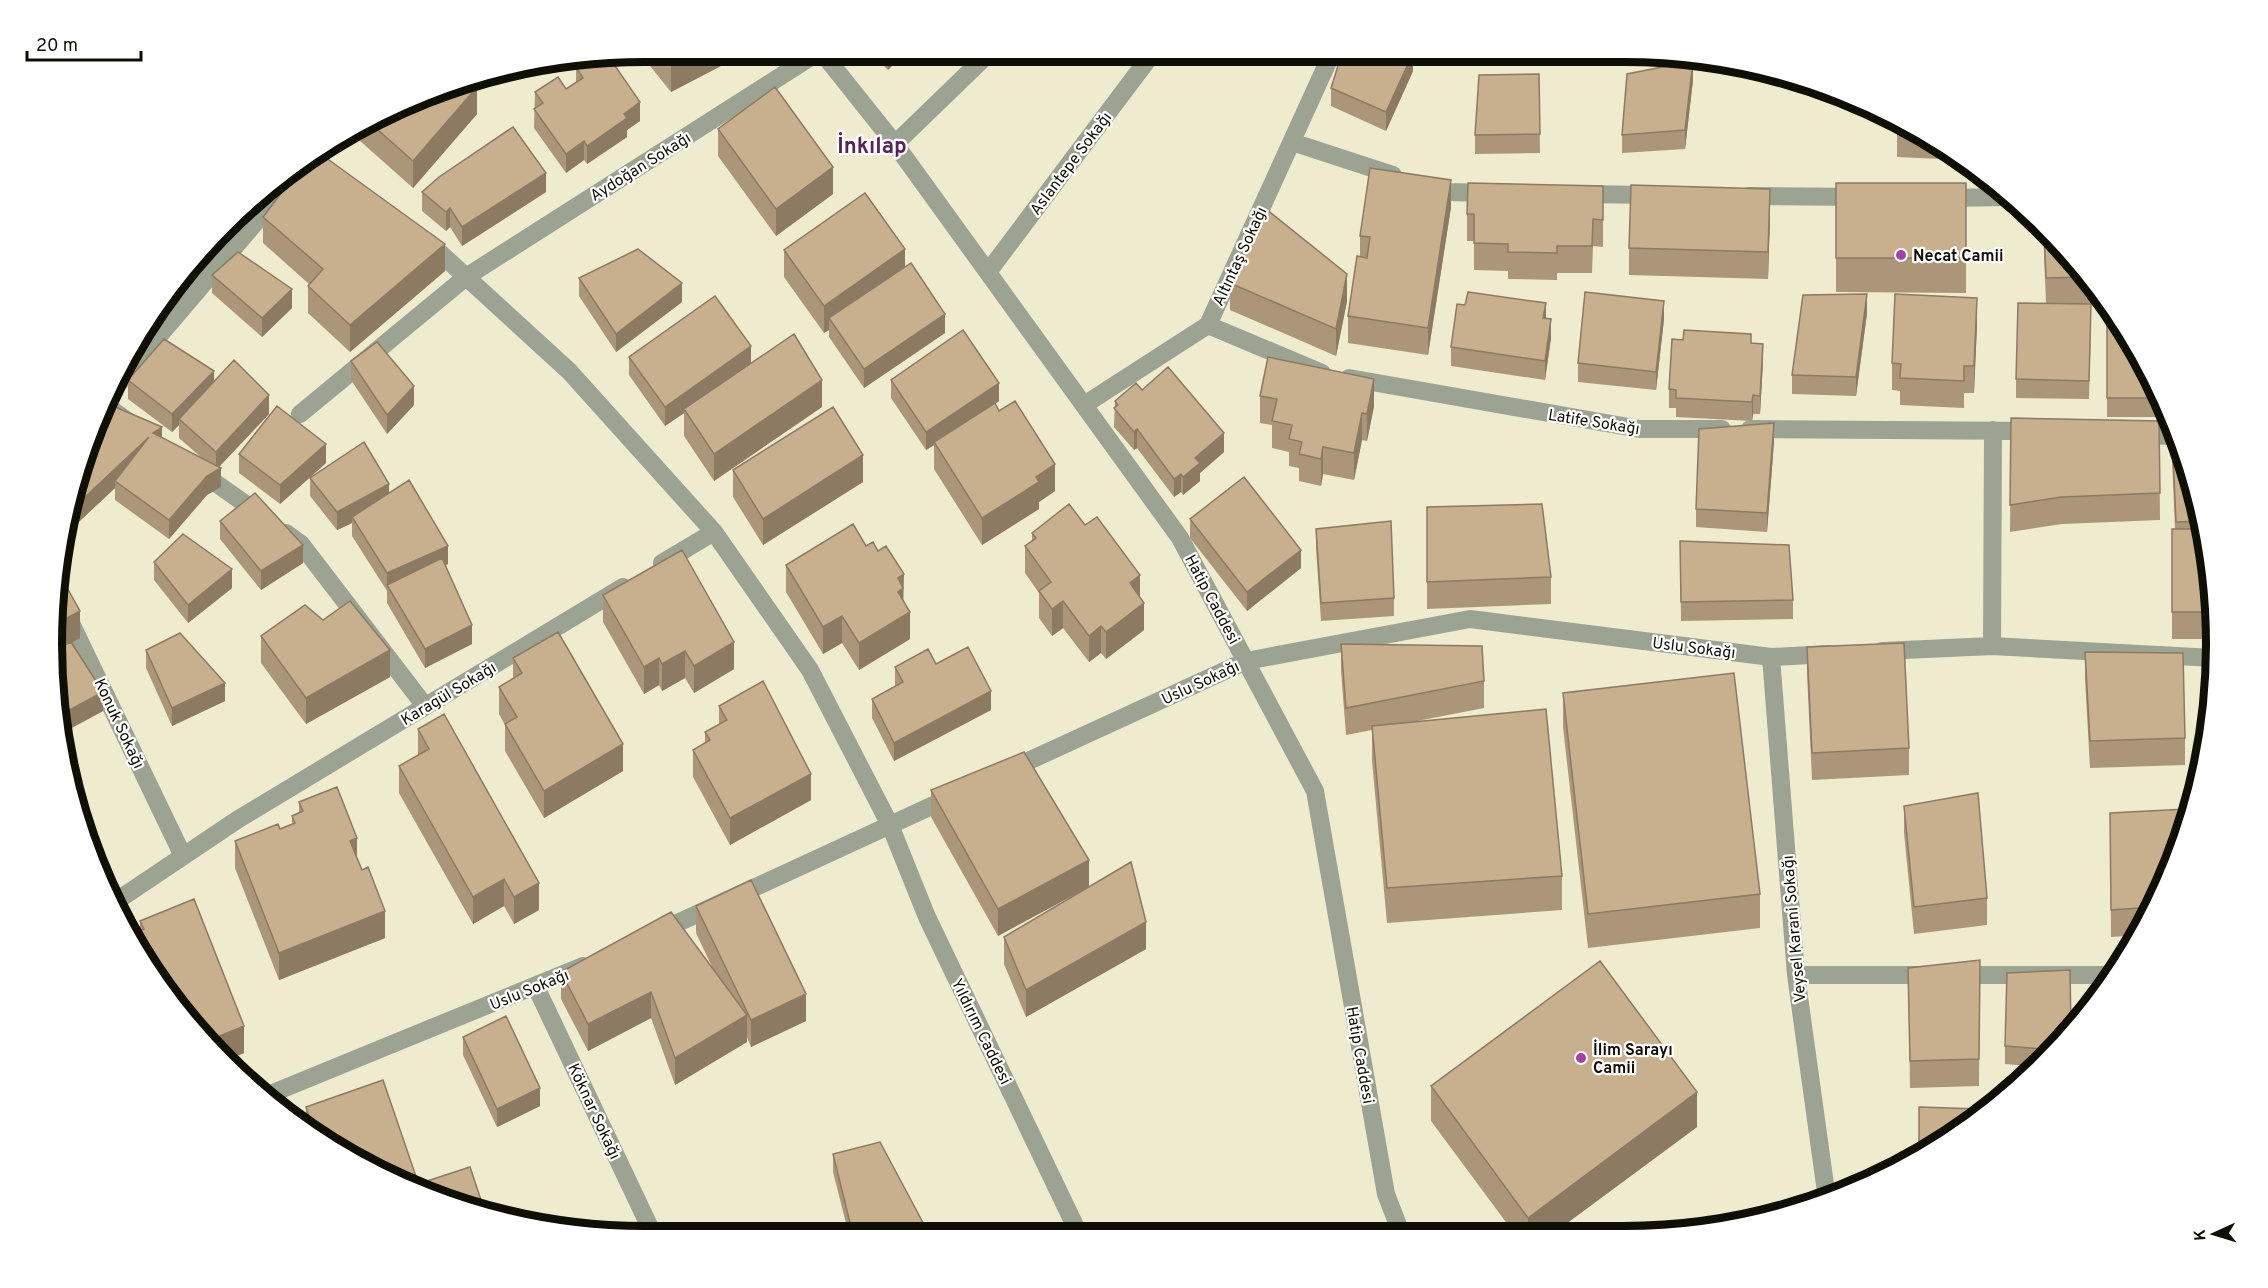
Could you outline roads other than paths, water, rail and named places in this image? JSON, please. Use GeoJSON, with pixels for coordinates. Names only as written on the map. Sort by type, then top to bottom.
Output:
{"type":"FeatureCollection","features":[{"type":"Feature","properties":{"kind":"street","name":"Aydoğan Sokağı"},"geometry":{"type":"LineString","coordinates":[[300,414],[466,277],[803,62]]}},
{"type":"Feature","properties":{"kind":"street","name":"Hatip Caddesi"},"geometry":{"type":"LineString","coordinates":[[830,62],[895,144],[1180,538],[1315,791],[1386,1194],[1398,1226]]}},
{"type":"Feature","properties":{"kind":"street"},"geometry":{"type":"LineString","coordinates":[[895,144],[980,62]]}},
{"type":"Feature","properties":{"kind":"street","name":"Aslantepe Sokağı"},"geometry":{"type":"LineString","coordinates":[[988,272],[1146,62]]}},
{"type":"Feature","properties":{"kind":"street","name":"Altıntaş Sokağı"},"geometry":{"type":"LineString","coordinates":[[1084,405],[1208,325],[1328,62]]}},
{"type":"Feature","properties":{"kind":"street"},"geometry":{"type":"LineString","coordinates":[[1292,142],[1448,192],[1508,193]]}},
{"type":"Feature","properties":{"kind":"street"},"geometry":{"type":"LineString","coordinates":[[135,362],[288,183]]}},
{"type":"Feature","properties":{"kind":"street"},"geometry":{"type":"LineString","coordinates":[[1568,194],[1676,195]]}},
{"type":"Feature","properties":{"kind":"street"},"geometry":{"type":"LineString","coordinates":[[1736,195],[1879,197]]}},
{"type":"Feature","properties":{"kind":"street"},"geometry":{"type":"LineString","coordinates":[[1927,198],[1996,196]]}},
{"type":"Feature","properties":{"kind":"street","name":"Yıldırım Caddesi"},"geometry":{"type":"LineString","coordinates":[[413,228],[569,370],[714,532],[810,670],[890,825],[927,917],[1075,1226]]}},
{"type":"Feature","properties":{"kind":"street","name":"Latife Sokağı"},"geometry":{"type":"LineString","coordinates":[[1208,325],[1324,374],[1640,429],[2056,432]]}},
{"type":"Feature","properties":{"kind":"street"},"geometry":{"type":"LineString","coordinates":[[111,409],[142,432]]}},
{"type":"Feature","properties":{"kind":"street"},"geometry":{"type":"LineString","coordinates":[[1992,646],[1993,430]]}},
{"type":"Feature","properties":{"kind":"street"},"geometry":{"type":"LineString","coordinates":[[2113,434],[2168,436]]}},
{"type":"Feature","properties":{"kind":"street"},"geometry":{"type":"LineString","coordinates":[[187,463],[301,544],[425,706]]}},
{"type":"Feature","properties":{"kind":"street","name":"Karagül Sokağı"},"geometry":{"type":"LineString","coordinates":[[120,898],[237,820],[714,532]]}},
{"type":"Feature","properties":{"kind":"street","name":"Konuk Sokağı"},"geometry":{"type":"LineString","coordinates":[[63,607],[183,856]]}},
{"type":"Feature","properties":{"kind":"street","name":"Uslu Sokağı"},"geometry":{"type":"LineString","coordinates":[[998,775],[1246,661],[1470,620],[1771,657],[1992,646],[2206,658]]}},
{"type":"Feature","properties":{"kind":"street","name":"Veysel Karani Sokağı"},"geometry":{"type":"LineString","coordinates":[[1771,657],[1796,975],[1826,1190]]}},
{"type":"Feature","properties":{"kind":"street"},"geometry":{"type":"LineString","coordinates":[[640,940],[965,790]]}},
{"type":"Feature","properties":{"kind":"street","name":"Uslu Sokağı"},"geometry":{"type":"LineString","coordinates":[[273,1093],[536,987],[597,960]]}},
{"type":"Feature","properties":{"kind":"street"},"geometry":{"type":"LineString","coordinates":[[1796,975],[2103,975]]}},
{"type":"Feature","properties":{"kind":"street","name":"Köknar Sokağı"},"geometry":{"type":"LineString","coordinates":[[536,987],[649,1226]]}},
{"type":"Feature","properties":{"kind":"place","name":"Necat Camii"},"geometry":{"type":"Point","coordinates":[1901,255]}},
{"type":"Feature","properties":{"kind":"place","name":"İlim Sarayı Camii"},"geometry":{"type":"Point","coordinates":[1581,1058]}},
{"type":"Feature","properties":{"kind":"district","name":"İnkılap"},"geometry":{"type":"Point","coordinates":[872,145]}}]}
